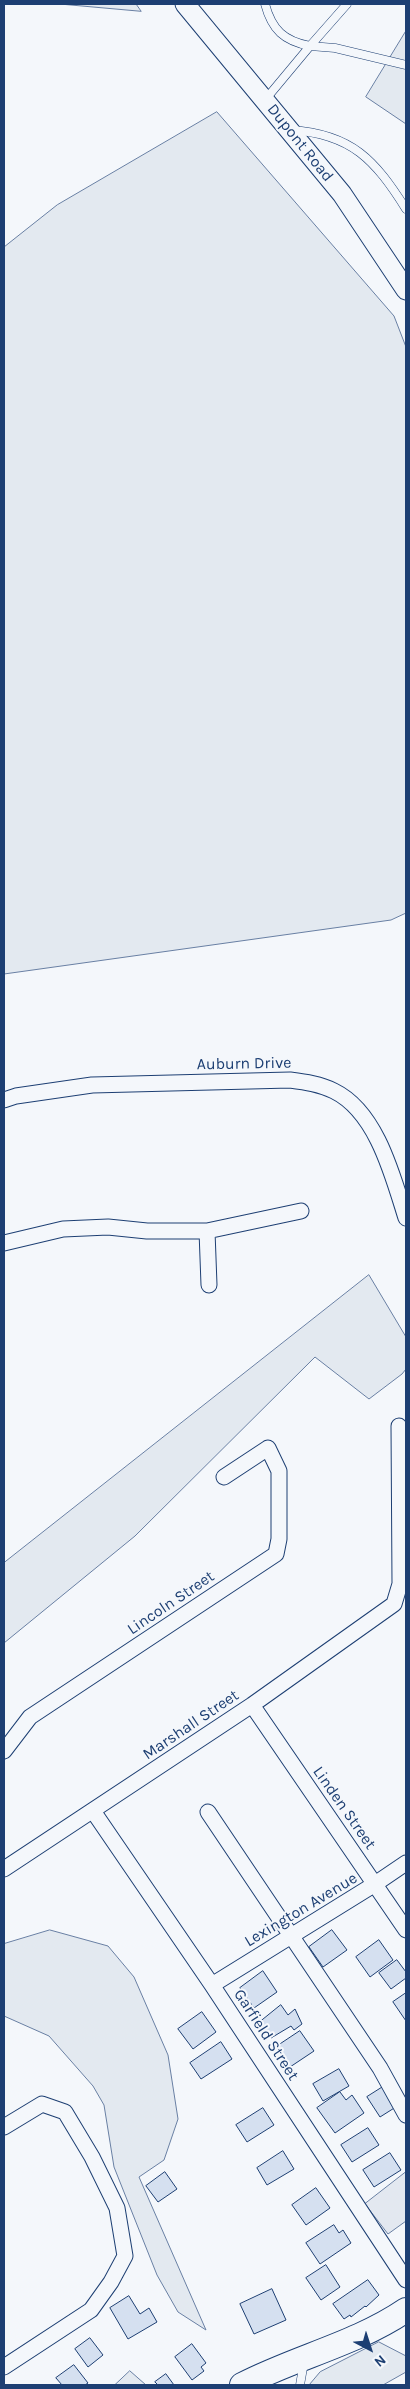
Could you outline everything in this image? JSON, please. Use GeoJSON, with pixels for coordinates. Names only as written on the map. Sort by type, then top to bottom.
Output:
{"type":"FeatureCollection","features":[{"type":"Feature","properties":{"kind":"main road"},"geometry":{"type":"LineString","coordinates":[[242,2385],[350,2340],[388,2322],[406,2310]]}},
{"type":"Feature","properties":{"kind":"street","name":"Dupont Road"},"geometry":{"type":"LineString","coordinates":[[185,4],[342,194],[406,290]]}},
{"type":"Feature","properties":{"kind":"street","name":"Auburn Drive"},"geometry":{"type":"LineString","coordinates":[[4,1100],[16,1096],[92,1085],[290,1080],[318,1084],[336,1092],[354,1107],[371,1128],[385,1155],[406,1218]]}},
{"type":"Feature","properties":{"kind":"street"},"geometry":{"type":"LineString","coordinates":[[4,1243],[63,1229],[108,1227],[147,1231],[207,1231],[300,1212]]}},
{"type":"Feature","properties":{"kind":"street"},"geometry":{"type":"LineString","coordinates":[[207,1231],[209,1285]]}},
{"type":"Feature","properties":{"kind":"street","name":"Marshall Street"},"geometry":{"type":"LineString","coordinates":[[4,1869],[252,1705],[400,1601],[399,1426]]}},
{"type":"Feature","properties":{"kind":"street","name":"Lincoln Street"},"geometry":{"type":"LineString","coordinates":[[4,1751],[30,1717],[276,1554],[279,1540],[279,1471],[268,1448],[224,1477]]}},
{"type":"Feature","properties":{"kind":"street","name":"Linden Street"},"geometry":{"type":"LineString","coordinates":[[252,1705],[406,1930]]}},
{"type":"Feature","properties":{"kind":"street","name":"Garfield Street"},"geometry":{"type":"LineString","coordinates":[[93,1811],[212,1984],[406,2280]]}},
{"type":"Feature","properties":{"kind":"street"},"geometry":{"type":"LineString","coordinates":[[208,1812],[380,2068],[406,2115]]}},
{"type":"Feature","properties":{"kind":"street","name":"Lexington Avenue"},"geometry":{"type":"LineString","coordinates":[[212,1984],[406,1863]]}},
{"type":"Feature","properties":{"kind":"street"},"geometry":{"type":"LineString","coordinates":[[4,2127],[42,2104],[65,2112],[92,2157],[117,2208],[125,2256],[111,2282],[91,2310],[67,2328],[4,2367]]}},
{"type":"Feature","properties":{"kind":"lane"},"geometry":{"type":"LineString","coordinates":[[265,4],[270,21],[281,34],[293,43],[335,48],[406,65]]}},
{"type":"Feature","properties":{"kind":"lane"},"geometry":{"type":"LineString","coordinates":[[265,100],[347,4]]}},
{"type":"Feature","properties":{"kind":"lane"},"geometry":{"type":"LineString","coordinates":[[289,130],[318,132],[368,157],[384,174],[406,209]]}},
{"type":"Feature","properties":{"kind":"lane"},"geometry":{"type":"LineString","coordinates":[[300,2385],[304,2358]]}},
{"type":"Feature","properties":{"kind":"shaded area"},"geometry":{"type":"Polygon","coordinates":[[[60,4],[136,4],[141,11],[60,4]]]}},
{"type":"Feature","properties":{"kind":"shaded area"},"geometry":{"type":"Polygon","coordinates":[[[406,31],[406,124],[366,97],[406,31]]]}},
{"type":"Feature","properties":{"kind":"shaded area"},"geometry":{"type":"Polygon","coordinates":[[[217,112],[394,316],[406,347],[406,913],[391,920],[4,974],[4,247],[57,205],[217,112]]]}},
{"type":"Feature","properties":{"kind":"shaded area"},"geometry":{"type":"Polygon","coordinates":[[[369,1275],[406,1337],[406,1369],[402,1374],[369,1399],[315,1357],[135,1536],[4,1643],[4,1563],[369,1275]]]}},
{"type":"Feature","properties":{"kind":"shaded area"},"geometry":{"type":"Polygon","coordinates":[[[50,1930],[108,1946],[134,1977],[168,2055],[178,2119],[164,2160],[139,2177],[206,2330],[178,2312],[157,2275],[114,2167],[104,2105],[93,2086],[49,2036],[4,2016],[4,1944],[50,1930]]]}},
{"type":"Feature","properties":{"kind":"shaded area"},"geometry":{"type":"Polygon","coordinates":[[[406,2172],[406,2221],[388,2234],[365,2204],[406,2172]]]}},
{"type":"Feature","properties":{"kind":"shaded area"},"geometry":{"type":"Polygon","coordinates":[[[379,2342],[406,2356],[406,2372],[383,2385],[309,2385],[320,2372],[379,2342]]]}},
{"type":"Feature","properties":{"kind":"shaded area"},"geometry":{"type":"Polygon","coordinates":[[[130,2371],[146,2385],[115,2385],[130,2371]]]}},
{"type":"Feature","properties":{"kind":"building"},"geometry":{"type":"Polygon","coordinates":[[[332,1930],[347,1950],[323,1967],[309,1947],[332,1930]]]}},
{"type":"Feature","properties":{"kind":"building"},"geometry":{"type":"Polygon","coordinates":[[[379,1940],[393,1960],[370,1977],[356,1957],[379,1940]]]}},
{"type":"Feature","properties":{"kind":"building"},"geometry":{"type":"Polygon","coordinates":[[[397,1960],[406,1972],[406,1978],[391,1989],[379,1973],[397,1960]]]}},
{"type":"Feature","properties":{"kind":"building"},"geometry":{"type":"Polygon","coordinates":[[[263,1971],[277,1992],[254,2008],[240,1988],[263,1971]]]}},
{"type":"Feature","properties":{"kind":"building"},"geometry":{"type":"Polygon","coordinates":[[[406,1993],[406,2021],[393,2002],[406,1993]]]}},
{"type":"Feature","properties":{"kind":"building"},"geometry":{"type":"Polygon","coordinates":[[[281,2005],[288,2015],[295,2009],[302,2024],[294,2030],[291,2026],[271,2038],[260,2022],[281,2005]]]}},
{"type":"Feature","properties":{"kind":"building"},"geometry":{"type":"Polygon","coordinates":[[[202,2012],[216,2032],[193,2049],[178,2029],[202,2012]]]}},
{"type":"Feature","properties":{"kind":"building"},"geometry":{"type":"Polygon","coordinates":[[[300,2031],[314,2051],[290,2067],[276,2047],[300,2031]]]}},
{"type":"Feature","properties":{"kind":"building"},"geometry":{"type":"Polygon","coordinates":[[[221,2042],[232,2059],[201,2079],[190,2063],[221,2042]]]}},
{"type":"Feature","properties":{"kind":"building"},"geometry":{"type":"Polygon","coordinates":[[[339,2069],[349,2086],[323,2101],[313,2084],[339,2069]]]}},
{"type":"Feature","properties":{"kind":"building"},"geometry":{"type":"Polygon","coordinates":[[[386,2085],[399,2105],[380,2117],[367,2097],[386,2085]]]}},
{"type":"Feature","properties":{"kind":"building"},"geometry":{"type":"Polygon","coordinates":[[[340,2092],[346,2100],[352,2095],[364,2113],[335,2133],[317,2108],[340,2092]]]}},
{"type":"Feature","properties":{"kind":"building"},"geometry":{"type":"Polygon","coordinates":[[[263,2108],[274,2125],[247,2142],[236,2125],[263,2108]]]}},
{"type":"Feature","properties":{"kind":"building"},"geometry":{"type":"Polygon","coordinates":[[[368,2128],[379,2145],[352,2162],[341,2145],[368,2128]]]}},
{"type":"Feature","properties":{"kind":"building"},"geometry":{"type":"Polygon","coordinates":[[[283,2151],[294,2169],[267,2185],[257,2168],[283,2151]]]}},
{"type":"Feature","properties":{"kind":"building"},"geometry":{"type":"Polygon","coordinates":[[[390,2153],[401,2170],[374,2187],[363,2170],[390,2153]]]}},
{"type":"Feature","properties":{"kind":"building"},"geometry":{"type":"Polygon","coordinates":[[[165,2172],[177,2189],[158,2202],[146,2186],[165,2172]]]}},
{"type":"Feature","properties":{"kind":"building"},"geometry":{"type":"Polygon","coordinates":[[[316,2188],[330,2208],[306,2225],[292,2205],[316,2188]]]}},
{"type":"Feature","properties":{"kind":"building"},"geometry":{"type":"Polygon","coordinates":[[[334,2225],[339,2233],[343,2230],[351,2243],[320,2264],[306,2243],[334,2225]]]}},
{"type":"Feature","properties":{"kind":"building"},"geometry":{"type":"Polygon","coordinates":[[[326,2265],[340,2287],[321,2300],[306,2278],[326,2265]]]}},
{"type":"Feature","properties":{"kind":"building"},"geometry":{"type":"Polygon","coordinates":[[[368,2280],[379,2295],[366,2307],[351,2317],[350,2315],[344,2319],[333,2304],[368,2280]]]}},
{"type":"Feature","properties":{"kind":"building"},"geometry":{"type":"Polygon","coordinates":[[[272,2289],[286,2320],[254,2334],[240,2304],[272,2289]]]}},
{"type":"Feature","properties":{"kind":"building"},"geometry":{"type":"Polygon","coordinates":[[[129,2296],[140,2314],[149,2308],[157,2322],[128,2339],[110,2308],[129,2296]]]}},
{"type":"Feature","properties":{"kind":"building"},"geometry":{"type":"Polygon","coordinates":[[[90,2338],[103,2355],[88,2367],[75,2349],[90,2338]]]}},
{"type":"Feature","properties":{"kind":"building"},"geometry":{"type":"Polygon","coordinates":[[[192,2344],[206,2363],[201,2367],[204,2371],[192,2380],[175,2357],[192,2344]]]}},
{"type":"Feature","properties":{"kind":"building"},"geometry":{"type":"Polygon","coordinates":[[[74,2365],[88,2383],[85,2385],[62,2385],[56,2378],[74,2365]]]}},
{"type":"Feature","properties":{"kind":"building"},"geometry":{"type":"Polygon","coordinates":[[[166,2374],[174,2385],[158,2385],[155,2382],[166,2374]]]}}]}
